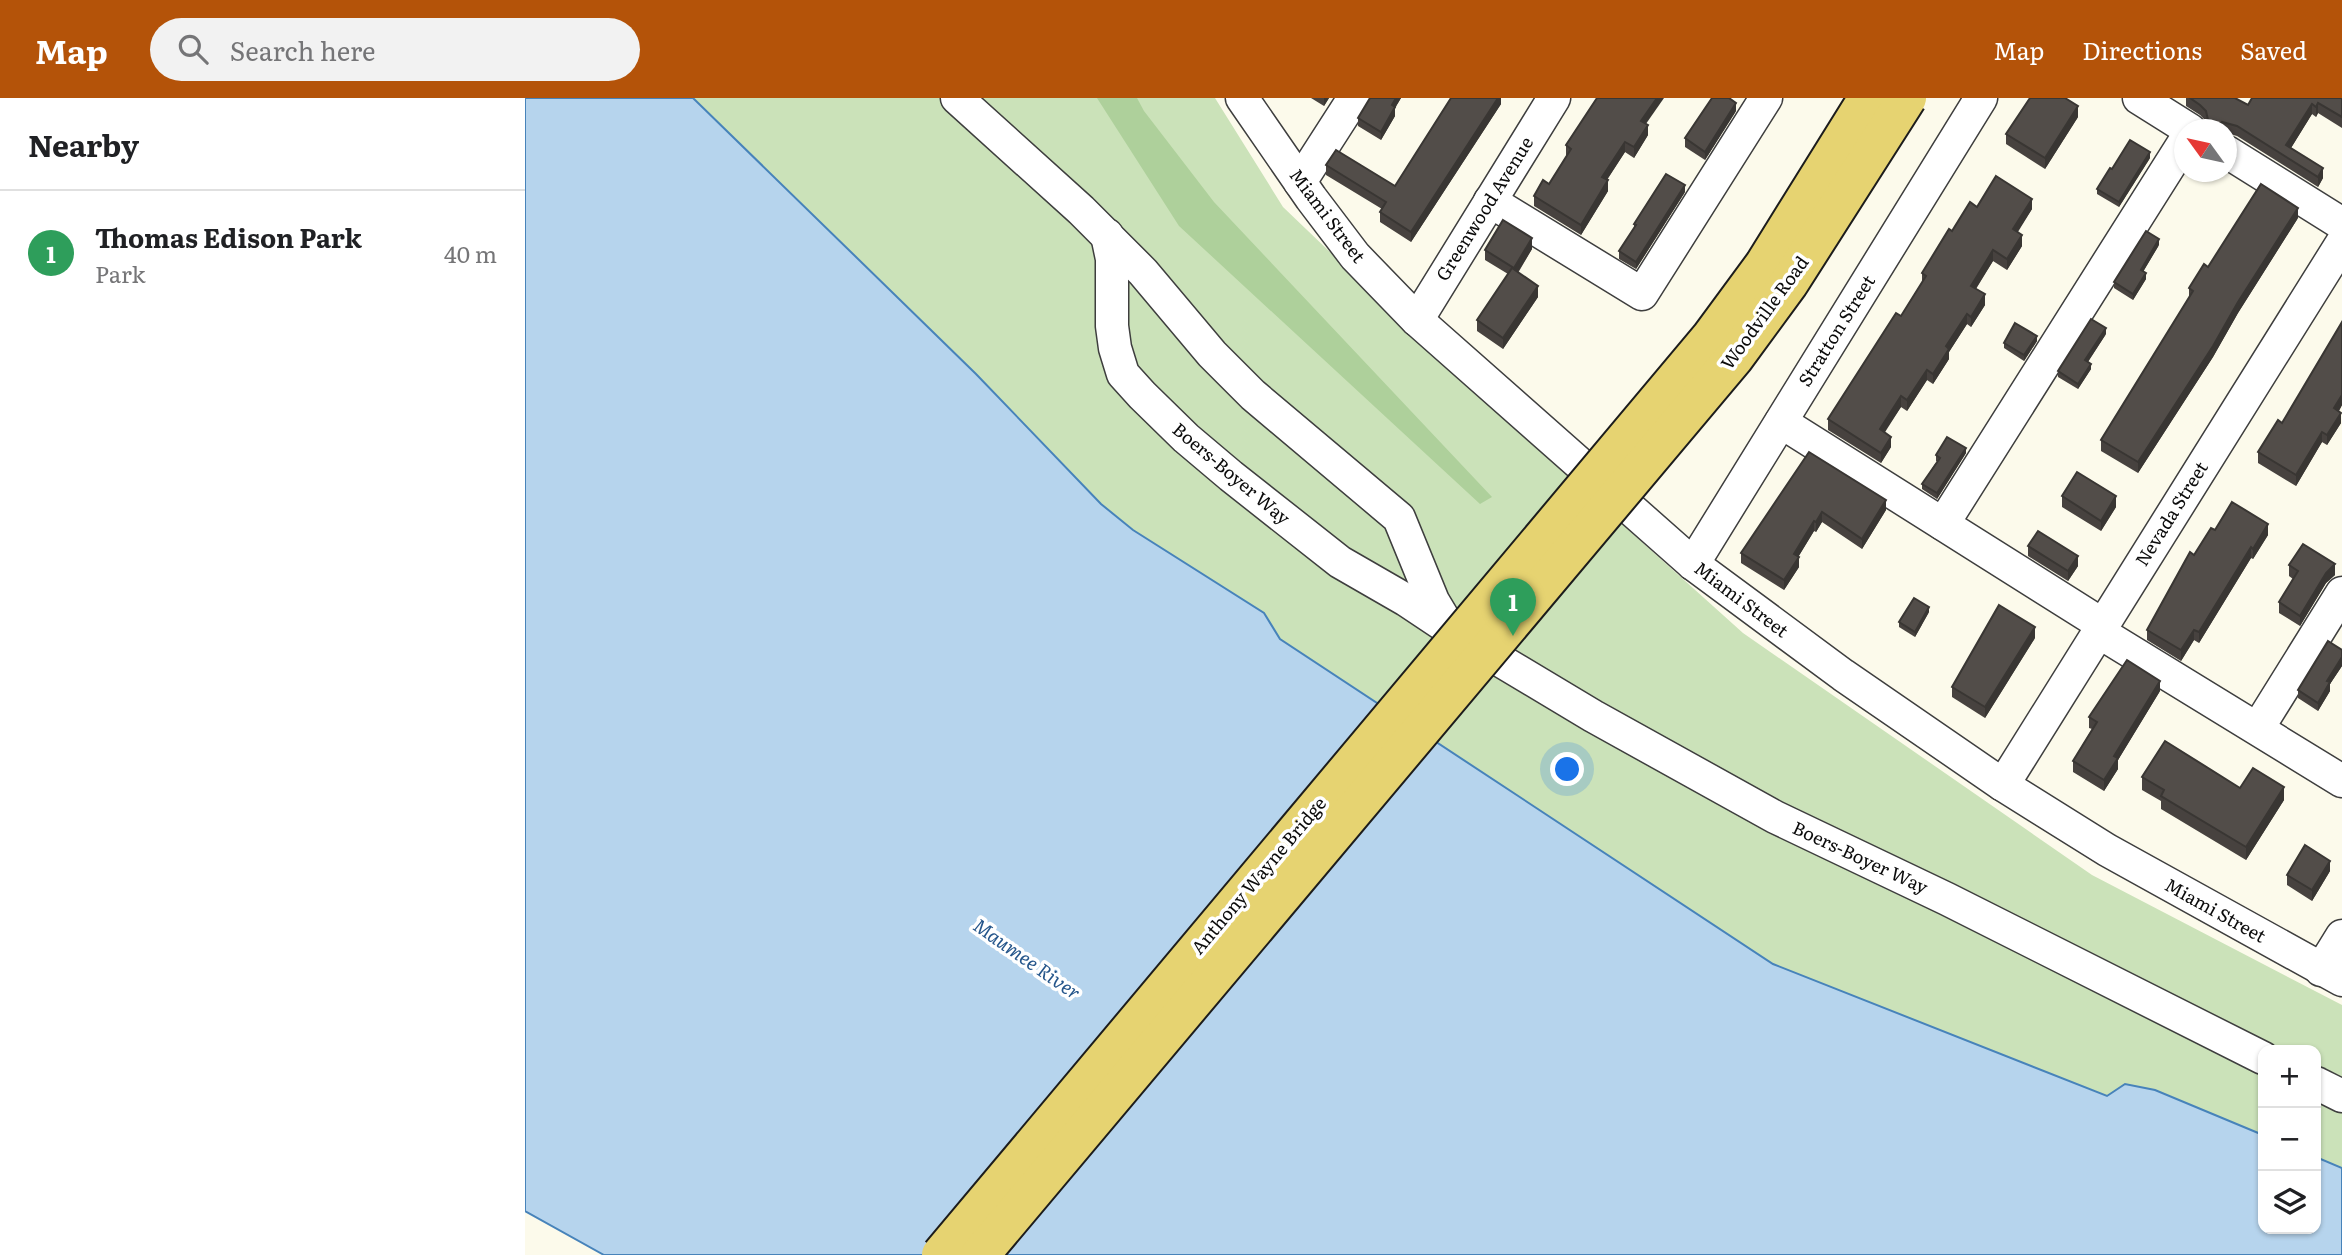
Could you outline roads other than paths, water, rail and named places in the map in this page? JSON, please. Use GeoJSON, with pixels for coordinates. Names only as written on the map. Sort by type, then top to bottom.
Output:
{"type":"FeatureCollection","features":[{"type":"Feature","properties":{"kind":"main road","name":"Woodville Road"},"geometry":{"type":"LineString","coordinates":[[1590,505],[1764,265],[1868,98]]}},
{"type":"Feature","properties":{"kind":"main road","name":"Woodville Road"},"geometry":{"type":"LineString","coordinates":[[1590,505],[1762,322],[1907,98]]}},
{"type":"Feature","properties":{"kind":"main road","name":"Anthony Wayne Bridge"},"geometry":{"type":"LineString","coordinates":[[941,1255],[1590,505]]}},
{"type":"Feature","properties":{"kind":"main road","name":"Anthony Wayne Bridge"},"geometry":{"type":"LineString","coordinates":[[980,1255],[1590,505]]}},
{"type":"Feature","properties":{"kind":"street","name":"Boers-Boyer Way"},"geometry":{"type":"LineString","coordinates":[[957,98],[1107,235],[1143,272],[1212,354],[1253,395],[1399,518],[1433,601],[1446,624],[1465,640]]}},
{"type":"Feature","properties":{"kind":"street","name":"Miami Street"},"geometry":{"type":"LineString","coordinates":[[1243,98],[1300,183],[1355,256],[1417,320],[1693,564],[1843,675],[2003,785],[2107,850],[2332,975]]}},
{"type":"Feature","properties":{"kind":"street"},"geometry":{"type":"LineString","coordinates":[[1300,183],[1354,98]]}},
{"type":"Feature","properties":{"kind":"street","name":"Greenwood Avenue"},"geometry":{"type":"LineString","coordinates":[[1417,320],[1554,98]]}},
{"type":"Feature","properties":{"kind":"street"},"geometry":{"type":"LineString","coordinates":[[1490,201],[1642,294],[1766,98]]}},
{"type":"Feature","properties":{"kind":"street","name":"Stratton Street"},"geometry":{"type":"LineString","coordinates":[[1693,564],[1981,98]]}},
{"type":"Feature","properties":{"kind":"street"},"geometry":{"type":"LineString","coordinates":[[2139,98],[2174,120]]}},
{"type":"Feature","properties":{"kind":"street"},"geometry":{"type":"LineString","coordinates":[[1943,524],[2174,158]]}},
{"type":"Feature","properties":{"kind":"street"},"geometry":{"type":"LineString","coordinates":[[2237,158],[2342,224]]}},
{"type":"Feature","properties":{"kind":"street","name":"Boers-Boyer Way"},"geometry":{"type":"LineString","coordinates":[[1107,235],[1112,259],[1112,326],[1123,373],[1142,395],[1231,476],[1340,562],[1406,600],[1465,640],[1661,755],[1775,817],[1947,899],[2258,1055]]}},
{"type":"Feature","properties":{"kind":"street","name":"Nevada Street"},"geometry":{"type":"LineString","coordinates":[[2003,785],[2342,243]]}},
{"type":"Feature","properties":{"kind":"street"},"geometry":{"type":"LineString","coordinates":[[1781,422],[2342,781]]}},
{"type":"Feature","properties":{"kind":"street"},"geometry":{"type":"LineString","coordinates":[[2258,728],[2342,593]]}},
{"type":"Feature","properties":{"kind":"street"},"geometry":{"type":"LineString","coordinates":[[2332,975],[2342,936]]}},
{"type":"Feature","properties":{"kind":"street"},"geometry":{"type":"LineString","coordinates":[[2321,1086],[2342,1096]]}},
{"type":"Feature","properties":{"kind":"water","name":"Maumee River"},"geometry":{"type":"Polygon","coordinates":[[[525,98],[693,98],[976,374],[1101,504],[1133,530],[1264,613],[1280,639],[1773,964],[2107,1096],[2125,1084],[2155,1090],[2258,1133],[2258,1234],[2321,1234],[2321,1159],[2342,1168],[2342,1255],[604,1255],[525,1211],[525,98]]]}},
{"type":"Feature","properties":{"kind":"place","name":"Thomas Edison Park"},"geometry":{"type":"Point","coordinates":[1513,636]}}]}
